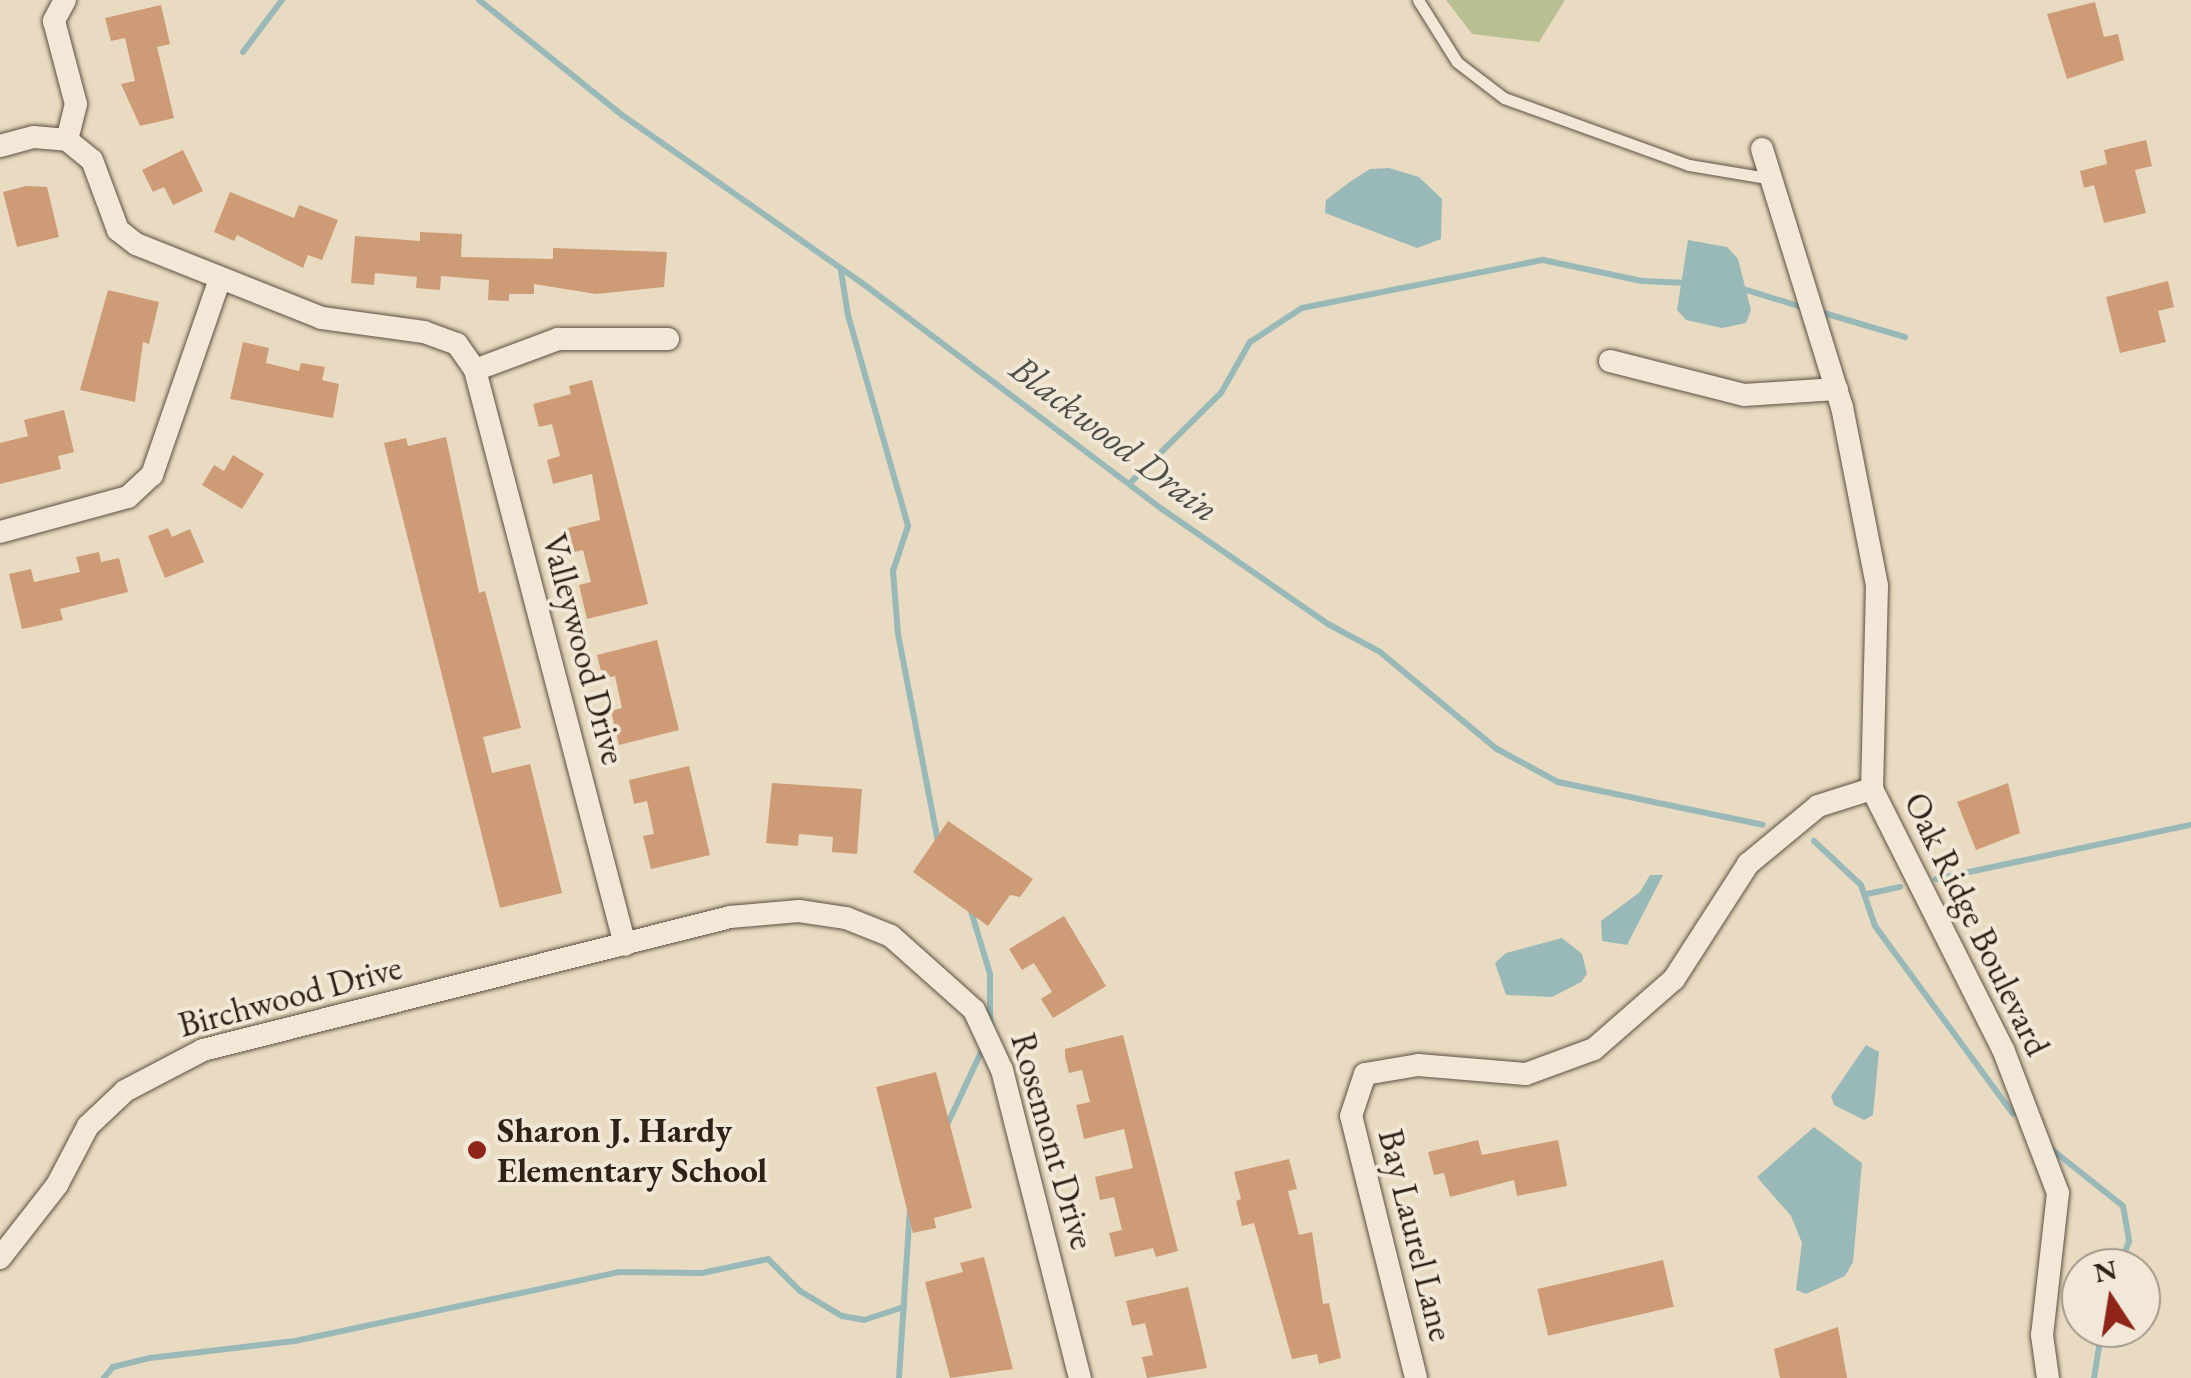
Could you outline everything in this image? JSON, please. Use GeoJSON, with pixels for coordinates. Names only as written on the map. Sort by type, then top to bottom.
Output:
{"type":"FeatureCollection","features":[{"type":"Feature","properties":{"kind":"street"},"geometry":{"type":"LineString","coordinates":[[65,0],[54,21],[76,104],[67,140]]}},
{"type":"Feature","properties":{"kind":"street"},"geometry":{"type":"LineString","coordinates":[[0,146],[34,136],[67,140],[92,160],[118,230],[220,279],[322,318],[424,332],[457,344],[475,370],[558,339],[668,340]]}},
{"type":"Feature","properties":{"kind":"street","name":"Oak Ridge Boulevard"},"geometry":{"type":"LineString","coordinates":[[1762,149],[1837,389],[1877,586],[1872,789],[2003,1048],[2058,1193],[2042,1336],[2048,1378]]}},
{"type":"Feature","properties":{"kind":"street"},"geometry":{"type":"LineString","coordinates":[[0,532],[128,497],[152,475],[220,279]]}},
{"type":"Feature","properties":{"kind":"street"},"geometry":{"type":"LineString","coordinates":[[1610,361],[1744,396],[1837,389]]}},
{"type":"Feature","properties":{"kind":"street","name":"Valleywood Drive"},"geometry":{"type":"LineString","coordinates":[[475,370],[624,945]]}},
{"type":"Feature","properties":{"kind":"street","name":"Bay Laurel Lane"},"geometry":{"type":"LineString","coordinates":[[1416,1378],[1350,1116],[1365,1074],[1418,1065],[1526,1074],[1594,1049],[1674,979],[1748,864],[1818,806],[1872,789]]}},
{"type":"Feature","properties":{"kind":"street","name":"Rosemont Drive"},"geometry":{"type":"LineString","coordinates":[[624,945],[730,917],[799,911],[846,918],[892,936],[929,962],[974,1010],[1002,1070],[1080,1378]]}},
{"type":"Feature","properties":{"kind":"street","name":"Birchwood Drive"},"geometry":{"type":"LineString","coordinates":[[0,1258],[57,1185],[88,1126],[159,1070],[203,1050],[624,945]]}},
{"type":"Feature","properties":{"kind":"lane"},"geometry":{"type":"LineString","coordinates":[[1418,0],[1457,62],[1504,98],[1690,165],[1773,179]]}},
{"type":"Feature","properties":{"kind":"green space"},"geometry":{"type":"Polygon","coordinates":[[[1446,0],[1565,0],[1539,42],[1472,34],[1446,0]]]}},
{"type":"Feature","properties":{"kind":"water"},"geometry":{"type":"Polygon","coordinates":[[[1389,168],[1419,177],[1442,199],[1441,239],[1417,248],[1325,213],[1326,200],[1351,181],[1370,169],[1389,168]]]}},
{"type":"Feature","properties":{"kind":"water"},"geometry":{"type":"Polygon","coordinates":[[[1688,240],[1727,247],[1738,259],[1751,310],[1746,323],[1722,328],[1686,320],[1677,310],[1688,240]]]}},
{"type":"Feature","properties":{"kind":"water"},"geometry":{"type":"Polygon","coordinates":[[[1650,875],[1663,875],[1627,945],[1602,941],[1601,921],[1640,892],[1650,875]]]}},
{"type":"Feature","properties":{"kind":"water"},"geometry":{"type":"Polygon","coordinates":[[[1562,938],[1582,954],[1587,974],[1581,982],[1552,997],[1506,995],[1495,963],[1506,953],[1562,938]]]}},
{"type":"Feature","properties":{"kind":"water"},"geometry":{"type":"Polygon","coordinates":[[[1866,1045],[1879,1052],[1873,1115],[1864,1120],[1834,1105],[1831,1096],[1866,1045]]]}},
{"type":"Feature","properties":{"kind":"water"},"geometry":{"type":"Polygon","coordinates":[[[1814,1127],[1862,1163],[1853,1262],[1845,1276],[1806,1294],[1796,1290],[1802,1243],[1791,1216],[1757,1177],[1814,1127]]]}},
{"type":"Feature","properties":{"kind":"building"},"geometry":{"type":"Polygon","coordinates":[[[2095,2],[2104,37],[2118,34],[2124,60],[2067,79],[2047,14],[2095,2]]]}},
{"type":"Feature","properties":{"kind":"building"},"geometry":{"type":"Polygon","coordinates":[[[161,5],[170,44],[157,47],[174,118],[140,126],[121,84],[135,81],[125,38],[111,41],[105,18],[161,5]]]}},
{"type":"Feature","properties":{"kind":"building"},"geometry":{"type":"Polygon","coordinates":[[[2146,140],[2152,166],[2135,170],[2146,213],[2104,223],[2094,185],[2084,188],[2080,171],[2107,164],[2104,150],[2146,140]]]}},
{"type":"Feature","properties":{"kind":"building"},"geometry":{"type":"Polygon","coordinates":[[[183,150],[203,191],[173,205],[164,187],[153,192],[142,170],[183,150]]]}},
{"type":"Feature","properties":{"kind":"building"},"geometry":{"type":"Polygon","coordinates":[[[26,186],[47,187],[59,237],[17,247],[3,192],[26,186]]]}},
{"type":"Feature","properties":{"kind":"building"},"geometry":{"type":"Polygon","coordinates":[[[230,192],[294,218],[299,205],[338,220],[322,260],[308,255],[303,268],[237,235],[234,241],[214,232],[230,192]]]}},
{"type":"Feature","properties":{"kind":"building"},"geometry":{"type":"Polygon","coordinates":[[[420,232],[462,234],[461,257],[553,259],[553,248],[667,252],[664,287],[596,294],[534,284],[534,294],[509,294],[509,301],[488,300],[489,280],[441,276],[440,290],[416,288],[417,277],[375,273],[374,285],[351,283],[355,236],[420,241],[420,232]]]}},
{"type":"Feature","properties":{"kind":"building"},"geometry":{"type":"Polygon","coordinates":[[[2168,281],[2174,307],[2158,311],[2166,342],[2120,353],[2106,297],[2168,281]]]}},
{"type":"Feature","properties":{"kind":"building"},"geometry":{"type":"Polygon","coordinates":[[[108,290],[159,302],[149,344],[143,342],[135,402],[80,390],[108,290]]]}},
{"type":"Feature","properties":{"kind":"building"},"geometry":{"type":"Polygon","coordinates":[[[243,342],[269,348],[266,363],[299,371],[301,363],[325,367],[322,380],[339,384],[333,418],[230,399],[243,342]]]}},
{"type":"Feature","properties":{"kind":"building"},"geometry":{"type":"Polygon","coordinates":[[[592,380],[648,604],[587,619],[579,585],[591,582],[583,550],[570,553],[564,529],[600,520],[592,474],[553,484],[547,460],[560,456],[552,424],[539,427],[533,404],[571,394],[569,386],[592,380]]]}},
{"type":"Feature","properties":{"kind":"building"},"geometry":{"type":"Polygon","coordinates":[[[64,410],[74,452],[58,456],[61,469],[0,484],[0,443],[28,436],[24,420],[64,410]]]}},
{"type":"Feature","properties":{"kind":"building"},"geometry":{"type":"Polygon","coordinates":[[[446,437],[479,593],[485,591],[521,728],[483,737],[492,773],[530,764],[562,893],[500,908],[384,443],[406,438],[408,446],[446,437]]]}},
{"type":"Feature","properties":{"kind":"building"},"geometry":{"type":"Polygon","coordinates":[[[233,455],[264,474],[242,509],[202,485],[214,465],[224,471],[233,455]]]}},
{"type":"Feature","properties":{"kind":"building"},"geometry":{"type":"Polygon","coordinates":[[[168,528],[172,537],[190,529],[204,562],[165,578],[148,536],[168,528]]]}},
{"type":"Feature","properties":{"kind":"building"},"geometry":{"type":"Polygon","coordinates":[[[99,552],[101,562],[119,558],[128,592],[60,609],[63,620],[22,629],[9,574],[31,569],[34,582],[80,572],[76,557],[99,552]]]}},
{"type":"Feature","properties":{"kind":"building"},"geometry":{"type":"Polygon","coordinates":[[[657,640],[679,730],[619,745],[611,711],[622,708],[615,676],[603,679],[597,655],[657,640]]]}},
{"type":"Feature","properties":{"kind":"building"},"geometry":{"type":"Polygon","coordinates":[[[689,766],[710,855],[651,869],[643,836],[654,834],[647,801],[634,804],[629,780],[689,766]]]}},
{"type":"Feature","properties":{"kind":"building"},"geometry":{"type":"Polygon","coordinates":[[[772,783],[862,789],[857,854],[832,852],[833,837],[799,834],[798,846],[766,843],[772,783]]]}},
{"type":"Feature","properties":{"kind":"building"},"geometry":{"type":"Polygon","coordinates":[[[2008,783],[2020,833],[1976,850],[1957,802],[2008,783]]]}},
{"type":"Feature","properties":{"kind":"building"},"geometry":{"type":"Polygon","coordinates":[[[948,821],[1033,879],[1020,897],[1010,895],[988,926],[913,872],[948,821]]]}},
{"type":"Feature","properties":{"kind":"building"},"geometry":{"type":"Polygon","coordinates":[[[1064,916],[1106,986],[1053,1018],[1041,999],[1052,992],[1034,963],[1022,970],[1009,949],[1064,916]]]}},
{"type":"Feature","properties":{"kind":"building"},"geometry":{"type":"Polygon","coordinates":[[[1123,1035],[1178,1251],[1156,1257],[1153,1248],[1115,1257],[1109,1233],[1122,1230],[1114,1197],[1100,1200],[1095,1177],[1133,1168],[1124,1129],[1084,1139],[1076,1105],[1090,1102],[1082,1070],[1069,1073],[1065,1057],[1065,1049],[1123,1035]]]}},
{"type":"Feature","properties":{"kind":"building"},"geometry":{"type":"Polygon","coordinates":[[[936,1072],[972,1208],[934,1218],[936,1228],[913,1233],[876,1087],[936,1072]]]}},
{"type":"Feature","properties":{"kind":"building"},"geometry":{"type":"Polygon","coordinates":[[[1478,1140],[1482,1155],[1558,1140],[1567,1186],[1517,1196],[1514,1180],[1450,1197],[1444,1173],[1434,1175],[1428,1152],[1478,1140]]]}},
{"type":"Feature","properties":{"kind":"building"},"geometry":{"type":"Polygon","coordinates":[[[1289,1159],[1297,1189],[1288,1191],[1299,1235],[1312,1232],[1323,1304],[1329,1303],[1341,1358],[1319,1364],[1317,1354],[1292,1359],[1254,1223],[1242,1226],[1236,1201],[1241,1199],[1234,1172],[1289,1159]]]}},
{"type":"Feature","properties":{"kind":"building"},"geometry":{"type":"Polygon","coordinates":[[[984,1257],[1013,1369],[950,1378],[925,1282],[963,1272],[960,1263],[984,1257]]]}},
{"type":"Feature","properties":{"kind":"building"},"geometry":{"type":"Polygon","coordinates":[[[1663,1260],[1674,1307],[1548,1336],[1537,1289],[1663,1260]]]}},
{"type":"Feature","properties":{"kind":"building"},"geometry":{"type":"Polygon","coordinates":[[[1188,1287],[1207,1368],[1147,1378],[1142,1357],[1153,1355],[1145,1323],[1132,1326],[1126,1301],[1188,1287]]]}},
{"type":"Feature","properties":{"kind":"building"},"geometry":{"type":"Polygon","coordinates":[[[1838,1327],[1847,1378],[1780,1378],[1774,1349],[1838,1327]]]}},
{"type":"Feature","properties":{"kind":"waterway"},"geometry":{"type":"LineString","coordinates":[[243,52],[282,0]]}},
{"type":"Feature","properties":{"kind":"waterway","name":"Blackwood Drain"},"geometry":{"type":"LineString","coordinates":[[479,0],[622,115],[862,283],[1162,509],[1328,624],[1380,652],[1497,749],[1558,782],[1763,825]]}},
{"type":"Feature","properties":{"kind":"waterway"},"geometry":{"type":"LineString","coordinates":[[1130,483],[1221,393],[1250,342],[1302,308],[1543,260],[1642,281],[1688,283]]}},
{"type":"Feature","properties":{"kind":"waterway"},"geometry":{"type":"LineString","coordinates":[[841,271],[848,315],[908,526],[893,571],[898,634],[939,846]]}},
{"type":"Feature","properties":{"kind":"waterway"},"geometry":{"type":"LineString","coordinates":[[1740,288],[1805,308]]}},
{"type":"Feature","properties":{"kind":"waterway"},"geometry":{"type":"LineString","coordinates":[[1817,311],[1905,337]]}},
{"type":"Feature","properties":{"kind":"waterway","name":"Blackwood Drain"},"geometry":{"type":"LineString","coordinates":[[1936,879],[2191,825]]}},
{"type":"Feature","properties":{"kind":"waterway"},"geometry":{"type":"LineString","coordinates":[[1814,841],[1861,885],[1875,926],[2013,1114]]}},
{"type":"Feature","properties":{"kind":"waterway","name":"Blackwood Drain"},"geometry":{"type":"LineString","coordinates":[[1867,894],[1900,887]]}},
{"type":"Feature","properties":{"kind":"waterway"},"geometry":{"type":"LineString","coordinates":[[971,911],[990,974],[990,1025]]}},
{"type":"Feature","properties":{"kind":"waterway"},"geometry":{"type":"LineString","coordinates":[[947,1125],[984,1046]]}},
{"type":"Feature","properties":{"kind":"waterway"},"geometry":{"type":"LineString","coordinates":[[2050,1148],[2123,1206],[2129,1241],[2126,1248]]}},
{"type":"Feature","properties":{"kind":"waterway"},"geometry":{"type":"LineString","coordinates":[[899,1378],[910,1209]]}},
{"type":"Feature","properties":{"kind":"waterway"},"geometry":{"type":"LineString","coordinates":[[104,1378],[113,1367],[150,1358],[295,1341],[619,1272],[702,1273],[768,1259],[800,1291],[842,1316],[864,1320],[904,1307]]}},
{"type":"Feature","properties":{"kind":"waterway"},"geometry":{"type":"LineString","coordinates":[[2094,1378],[2099,1348]]}},
{"type":"Feature","properties":{"kind":"place","name":"Sharon J. Hardy Elementary School"},"geometry":{"type":"Point","coordinates":[477,1150]}}]}
